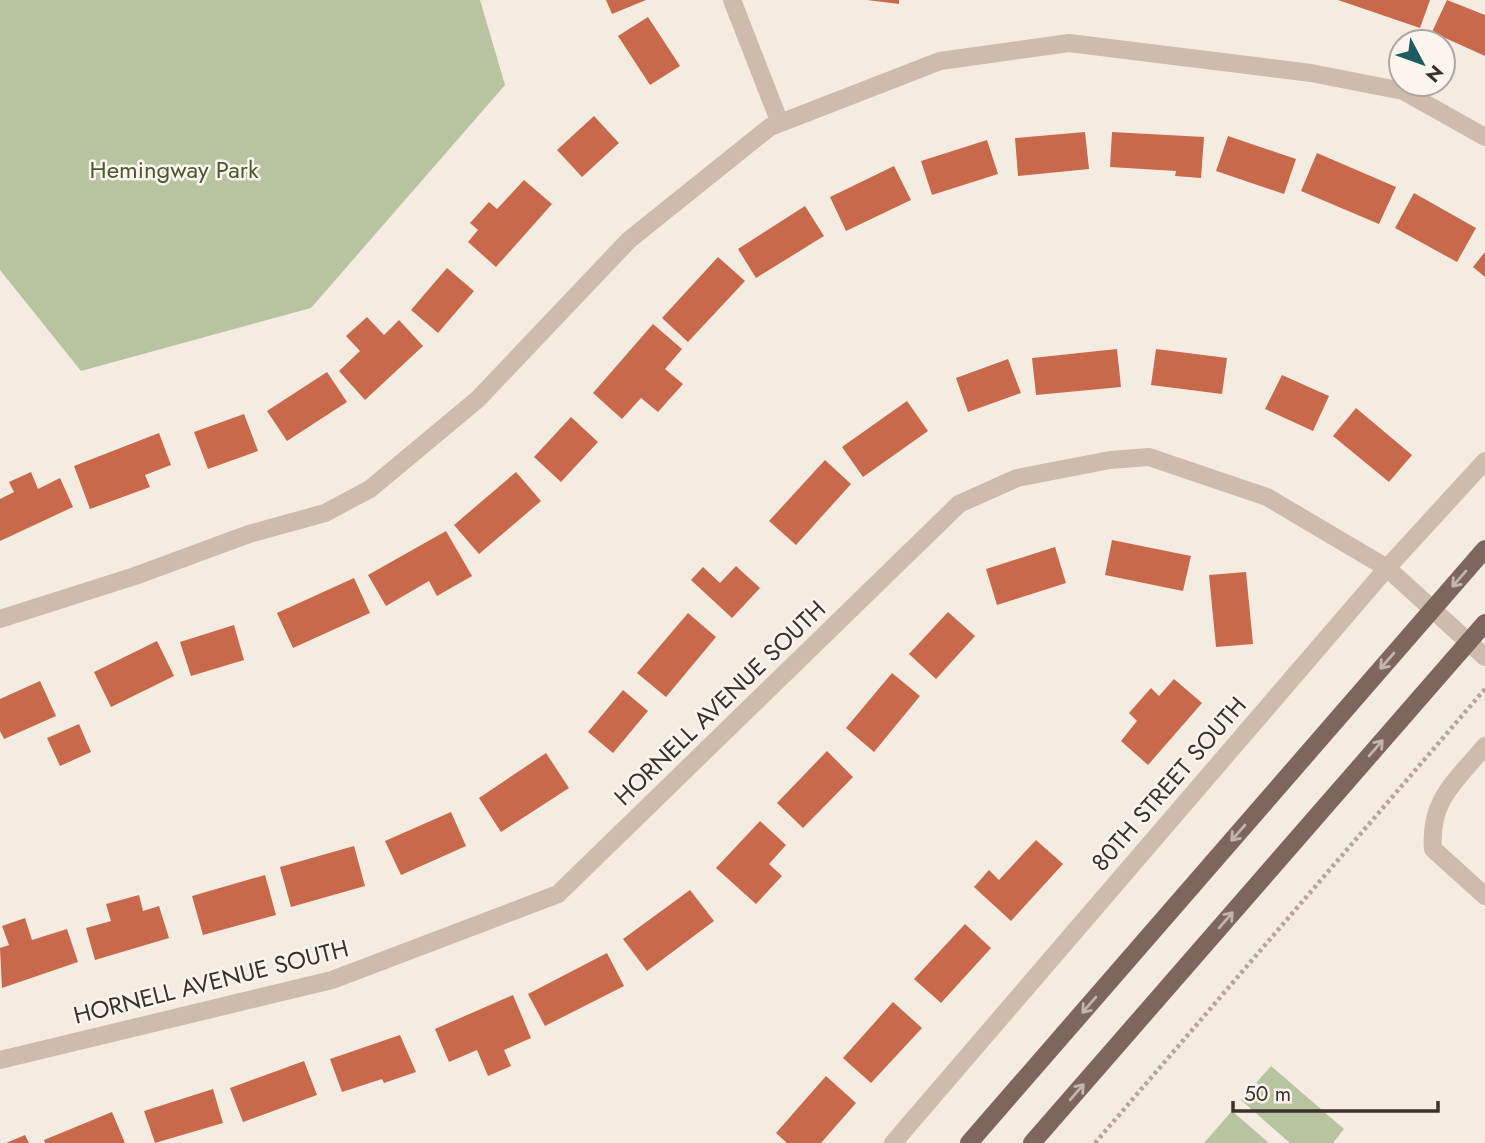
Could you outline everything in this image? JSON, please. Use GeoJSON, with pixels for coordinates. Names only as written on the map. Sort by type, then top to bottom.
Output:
{"type":"FeatureCollection","features":[{"type":"Feature","properties":{"kind":"main road"},"geometry":{"type":"LineString","coordinates":[[969,1143],[1485,549]]}},
{"type":"Feature","properties":{"kind":"main road"},"geometry":{"type":"LineString","coordinates":[[1032,1143],[1485,623]]}},
{"type":"Feature","properties":{"kind":"street"},"geometry":{"type":"LineString","coordinates":[[732,0],[780,123]]}},
{"type":"Feature","properties":{"kind":"street"},"geometry":{"type":"LineString","coordinates":[[0,620],[135,576],[249,534],[325,513],[370,489],[478,399],[629,240],[769,127],[940,61],[1069,43],[1311,73],[1402,91],[1485,137]]}},
{"type":"Feature","properties":{"kind":"street","name":"HORNELL AVENUE SOUTH"},"geometry":{"type":"LineString","coordinates":[[0,1060],[332,980],[558,894],[959,504],[1017,478],[1110,460],[1149,457],[1267,497],[1387,568],[1485,657]]}},
{"type":"Feature","properties":{"kind":"street","name":"80TH STREET SOUTH"},"geometry":{"type":"LineString","coordinates":[[893,1143],[1387,568],[1485,461]]}},
{"type":"Feature","properties":{"kind":"street"},"geometry":{"type":"LineString","coordinates":[[1485,746],[1437,803],[1431,828],[1433,849],[1485,896]]}},
{"type":"Feature","properties":{"kind":"path"},"geometry":{"type":"LineString","coordinates":[[1095,1143],[1485,689]]}},
{"type":"Feature","properties":{"kind":"green space","name":"Hemingway Park"},"geometry":{"type":"Polygon","coordinates":[[[0,0],[480,0],[505,85],[311,308],[81,371],[0,270],[0,0]]]}},
{"type":"Feature","properties":{"kind":"green space"},"geometry":{"type":"Polygon","coordinates":[[[1271,1066],[1344,1129],[1333,1143],[1290,1143],[1241,1100],[1271,1066]]]}},
{"type":"Feature","properties":{"kind":"green space"},"geometry":{"type":"Polygon","coordinates":[[[1232,1111],[1269,1143],[1204,1143],[1232,1111]]]}},
{"type":"Feature","properties":{"kind":"building"},"geometry":{"type":"Polygon","coordinates":[[[606,0],[646,0],[612,14],[606,0]]]}},
{"type":"Feature","properties":{"kind":"building"},"geometry":{"type":"Polygon","coordinates":[[[867,0],[899,0],[899,4],[867,0]]]}},
{"type":"Feature","properties":{"kind":"building"},"geometry":{"type":"Polygon","coordinates":[[[1338,0],[1430,0],[1420,28],[1338,0]]]}},
{"type":"Feature","properties":{"kind":"building"},"geometry":{"type":"Polygon","coordinates":[[[1447,0],[1485,15],[1485,56],[1457,43],[1457,28],[1434,28],[1447,0]]]}},
{"type":"Feature","properties":{"kind":"building"},"geometry":{"type":"Polygon","coordinates":[[[648,17],[680,66],[650,85],[618,36],[648,17]]]}},
{"type":"Feature","properties":{"kind":"building"},"geometry":{"type":"Polygon","coordinates":[[[594,116],[619,143],[582,177],[557,150],[594,116]]]}},
{"type":"Feature","properties":{"kind":"building"},"geometry":{"type":"Polygon","coordinates":[[[1085,132],[1089,169],[1018,176],[1015,138],[1085,132]]]}},
{"type":"Feature","properties":{"kind":"building"},"geometry":{"type":"Polygon","coordinates":[[[1112,132],[1204,137],[1201,178],[1175,176],[1176,171],[1110,167],[1112,132]]]}},
{"type":"Feature","properties":{"kind":"building"},"geometry":{"type":"Polygon","coordinates":[[[1228,136],[1296,159],[1284,194],[1216,171],[1228,136]]]}},
{"type":"Feature","properties":{"kind":"building"},"geometry":{"type":"Polygon","coordinates":[[[987,140],[998,174],[932,195],[921,161],[987,140]]]}},
{"type":"Feature","properties":{"kind":"building"},"geometry":{"type":"Polygon","coordinates":[[[1317,153],[1396,187],[1379,224],[1301,191],[1317,153]]]}},
{"type":"Feature","properties":{"kind":"building"},"geometry":{"type":"Polygon","coordinates":[[[894,166],[911,200],[846,231],[830,197],[894,166]]]}},
{"type":"Feature","properties":{"kind":"building"},"geometry":{"type":"Polygon","coordinates":[[[524,180],[552,204],[496,267],[468,242],[478,230],[470,223],[489,202],[497,209],[524,180]]]}},
{"type":"Feature","properties":{"kind":"building"},"geometry":{"type":"Polygon","coordinates":[[[1414,193],[1476,228],[1457,262],[1395,228],[1414,193]]]}},
{"type":"Feature","properties":{"kind":"building"},"geometry":{"type":"Polygon","coordinates":[[[805,206],[824,236],[756,278],[738,249],[805,206]]]}},
{"type":"Feature","properties":{"kind":"building"},"geometry":{"type":"Polygon","coordinates":[[[1485,252],[1485,277],[1473,267],[1485,252]]]}},
{"type":"Feature","properties":{"kind":"building"},"geometry":{"type":"Polygon","coordinates":[[[718,257],[745,281],[688,342],[662,318],[718,257]]]}},
{"type":"Feature","properties":{"kind":"building"},"geometry":{"type":"Polygon","coordinates":[[[447,268],[474,291],[438,333],[411,310],[447,268]]]}},
{"type":"Feature","properties":{"kind":"building"},"geometry":{"type":"Polygon","coordinates":[[[367,317],[384,335],[399,320],[423,346],[365,400],[339,371],[360,351],[346,336],[367,317]]]}},
{"type":"Feature","properties":{"kind":"building"},"geometry":{"type":"Polygon","coordinates":[[[653,324],[682,349],[665,369],[683,384],[658,412],[641,398],[622,419],[593,393],[653,324]]]}},
{"type":"Feature","properties":{"kind":"building"},"geometry":{"type":"Polygon","coordinates":[[[1117,349],[1121,387],[1036,395],[1032,358],[1117,349]]]}},
{"type":"Feature","properties":{"kind":"building"},"geometry":{"type":"Polygon","coordinates":[[[1156,349],[1227,358],[1222,394],[1151,385],[1156,349]]]}},
{"type":"Feature","properties":{"kind":"building"},"geometry":{"type":"Polygon","coordinates":[[[1008,359],[1021,393],[968,412],[956,378],[1008,359]]]}},
{"type":"Feature","properties":{"kind":"building"},"geometry":{"type":"Polygon","coordinates":[[[327,372],[347,402],[287,441],[267,411],[327,372]]]}},
{"type":"Feature","properties":{"kind":"building"},"geometry":{"type":"Polygon","coordinates":[[[1282,375],[1329,396],[1313,431],[1265,409],[1282,375]]]}},
{"type":"Feature","properties":{"kind":"building"},"geometry":{"type":"Polygon","coordinates":[[[907,401],[928,431],[863,477],[842,447],[907,401]]]}},
{"type":"Feature","properties":{"kind":"building"},"geometry":{"type":"Polygon","coordinates":[[[1356,408],[1412,455],[1389,482],[1333,436],[1356,408]]]}},
{"type":"Feature","properties":{"kind":"building"},"geometry":{"type":"Polygon","coordinates":[[[244,414],[258,451],[208,469],[194,432],[244,414]]]}},
{"type":"Feature","properties":{"kind":"building"},"geometry":{"type":"Polygon","coordinates":[[[571,417],[598,442],[561,482],[534,457],[571,417]]]}},
{"type":"Feature","properties":{"kind":"building"},"geometry":{"type":"Polygon","coordinates":[[[159,433],[171,465],[145,475],[150,487],[90,509],[74,466],[159,433]]]}},
{"type":"Feature","properties":{"kind":"building"},"geometry":{"type":"Polygon","coordinates":[[[825,460],[851,484],[796,545],[769,521],[825,460]]]}},
{"type":"Feature","properties":{"kind":"building"},"geometry":{"type":"Polygon","coordinates":[[[31,472],[38,489],[60,478],[73,507],[0,541],[0,499],[14,492],[9,482],[31,472]]]}},
{"type":"Feature","properties":{"kind":"building"},"geometry":{"type":"Polygon","coordinates":[[[516,472],[541,501],[479,554],[454,525],[516,472]]]}},
{"type":"Feature","properties":{"kind":"building"},"geometry":{"type":"Polygon","coordinates":[[[446,531],[472,576],[437,596],[429,581],[386,606],[368,575],[446,531]]]}},
{"type":"Feature","properties":{"kind":"building"},"geometry":{"type":"Polygon","coordinates":[[[1112,540],[1191,556],[1183,591],[1105,575],[1112,540]]]}},
{"type":"Feature","properties":{"kind":"building"},"geometry":{"type":"Polygon","coordinates":[[[1055,547],[1066,583],[997,605],[986,569],[1055,547]]]}},
{"type":"Feature","properties":{"kind":"building"},"geometry":{"type":"Polygon","coordinates":[[[736,566],[760,588],[732,618],[691,580],[703,567],[720,583],[736,566]]]}},
{"type":"Feature","properties":{"kind":"building"},"geometry":{"type":"Polygon","coordinates":[[[1246,572],[1253,644],[1216,647],[1209,575],[1246,572]]]}},
{"type":"Feature","properties":{"kind":"building"},"geometry":{"type":"Polygon","coordinates":[[[354,578],[370,613],[293,648],[277,613],[354,578]]]}},
{"type":"Feature","properties":{"kind":"building"},"geometry":{"type":"Polygon","coordinates":[[[948,612],[975,636],[936,679],[909,654],[948,612]]]}},
{"type":"Feature","properties":{"kind":"building"},"geometry":{"type":"Polygon","coordinates":[[[688,613],[716,637],[666,697],[637,673],[688,613]]]}},
{"type":"Feature","properties":{"kind":"building"},"geometry":{"type":"Polygon","coordinates":[[[234,625],[244,660],[191,676],[180,642],[234,625]]]}},
{"type":"Feature","properties":{"kind":"building"},"geometry":{"type":"Polygon","coordinates":[[[157,641],[174,676],[111,707],[94,672],[157,641]]]}},
{"type":"Feature","properties":{"kind":"building"},"geometry":{"type":"Polygon","coordinates":[[[892,673],[920,696],[874,752],[846,728],[892,673]]]}},
{"type":"Feature","properties":{"kind":"building"},"geometry":{"type":"Polygon","coordinates":[[[1174,679],[1202,703],[1148,765],[1121,741],[1137,721],[1129,713],[1151,688],[1159,696],[1174,679]]]}},
{"type":"Feature","properties":{"kind":"building"},"geometry":{"type":"Polygon","coordinates":[[[40,681],[56,716],[4,739],[0,731],[0,699],[40,681]]]}},
{"type":"Feature","properties":{"kind":"building"},"geometry":{"type":"Polygon","coordinates":[[[623,690],[648,711],[613,753],[588,732],[623,690]]]}},
{"type":"Feature","properties":{"kind":"building"},"geometry":{"type":"Polygon","coordinates":[[[79,724],[91,752],[60,766],[47,738],[79,724]]]}},
{"type":"Feature","properties":{"kind":"building"},"geometry":{"type":"Polygon","coordinates":[[[827,751],[853,777],[803,828],[777,803],[827,751]]]}},
{"type":"Feature","properties":{"kind":"building"},"geometry":{"type":"Polygon","coordinates":[[[546,753],[569,788],[501,832],[479,798],[546,753]]]}},
{"type":"Feature","properties":{"kind":"building"},"geometry":{"type":"Polygon","coordinates":[[[451,812],[466,846],[401,875],[385,841],[451,812]]]}},
{"type":"Feature","properties":{"kind":"building"},"geometry":{"type":"Polygon","coordinates":[[[760,821],[786,845],[769,864],[782,876],[756,904],[716,868],[760,821]]]}},
{"type":"Feature","properties":{"kind":"building"},"geometry":{"type":"Polygon","coordinates":[[[1036,840],[1063,864],[1011,921],[974,887],[989,870],[999,880],[1036,840]]]}},
{"type":"Feature","properties":{"kind":"building"},"geometry":{"type":"Polygon","coordinates":[[[354,846],[365,886],[291,907],[280,867],[354,846]]]}},
{"type":"Feature","properties":{"kind":"building"},"geometry":{"type":"Polygon","coordinates":[[[265,875],[276,915],[203,935],[192,896],[265,875]]]}},
{"type":"Feature","properties":{"kind":"building"},"geometry":{"type":"Polygon","coordinates":[[[690,890],[714,921],[647,971],[623,939],[690,890]]]}},
{"type":"Feature","properties":{"kind":"building"},"geometry":{"type":"Polygon","coordinates":[[[139,895],[143,911],[159,906],[169,938],[95,960],[86,928],[111,921],[106,904],[139,895]]]}},
{"type":"Feature","properties":{"kind":"building"},"geometry":{"type":"Polygon","coordinates":[[[25,918],[32,940],[67,929],[78,962],[2,988],[0,948],[9,945],[2,926],[25,918]]]}},
{"type":"Feature","properties":{"kind":"building"},"geometry":{"type":"Polygon","coordinates":[[[965,924],[991,948],[941,1003],[914,979],[965,924]]]}},
{"type":"Feature","properties":{"kind":"building"},"geometry":{"type":"Polygon","coordinates":[[[607,953],[624,986],[545,1026],[528,994],[607,953]]]}},
{"type":"Feature","properties":{"kind":"building"},"geometry":{"type":"Polygon","coordinates":[[[513,995],[531,1038],[504,1050],[511,1066],[488,1076],[477,1050],[449,1062],[435,1029],[513,995]]]}},
{"type":"Feature","properties":{"kind":"building"},"geometry":{"type":"Polygon","coordinates":[[[893,1002],[922,1028],[871,1083],[843,1058],[893,1002]]]}},
{"type":"Feature","properties":{"kind":"building"},"geometry":{"type":"Polygon","coordinates":[[[400,1035],[416,1072],[384,1083],[382,1079],[342,1092],[330,1059],[400,1035]]]}},
{"type":"Feature","properties":{"kind":"building"},"geometry":{"type":"Polygon","coordinates":[[[304,1061],[317,1095],[243,1122],[230,1088],[304,1061]]]}},
{"type":"Feature","properties":{"kind":"building"},"geometry":{"type":"Polygon","coordinates":[[[826,1076],[856,1103],[821,1143],[787,1143],[776,1133],[826,1076]]]}},
{"type":"Feature","properties":{"kind":"building"},"geometry":{"type":"Polygon","coordinates":[[[213,1089],[223,1123],[155,1143],[144,1111],[213,1089]]]}},
{"type":"Feature","properties":{"kind":"building"},"geometry":{"type":"Polygon","coordinates":[[[112,1112],[125,1143],[45,1143],[44,1140],[112,1112]]]}},
{"type":"Feature","properties":{"kind":"building"},"geometry":{"type":"Polygon","coordinates":[[[25,1135],[29,1143],[6,1143],[25,1135]]]}}]}
